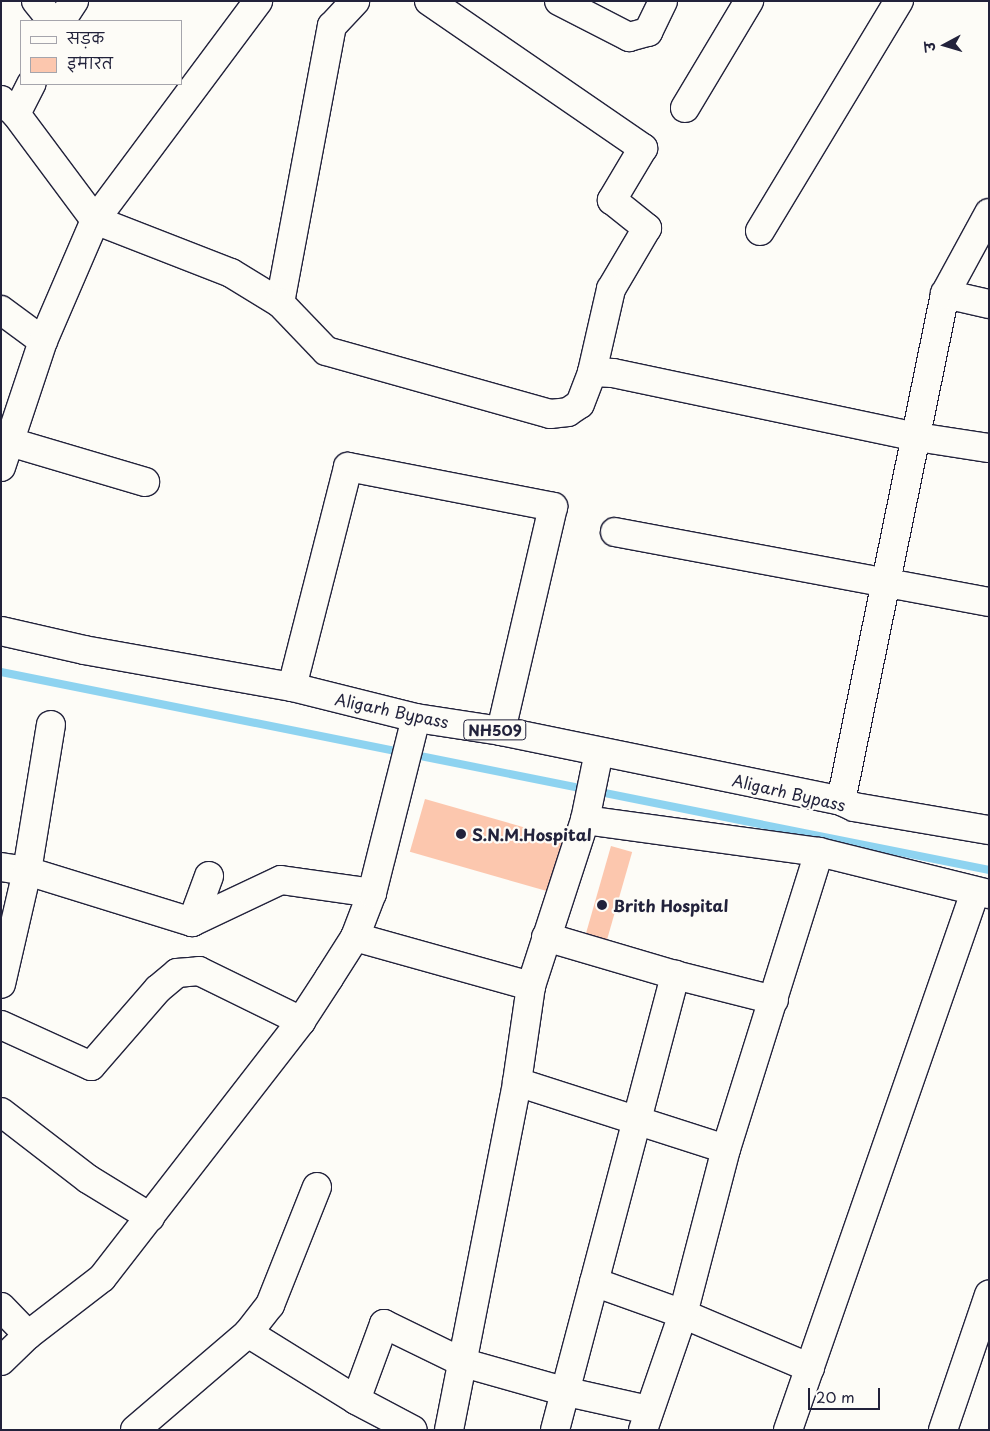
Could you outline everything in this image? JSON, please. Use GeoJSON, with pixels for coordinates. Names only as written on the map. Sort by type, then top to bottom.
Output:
{"type":"FeatureCollection","features":[{"type":"Feature","properties":{"kind":"main road"},"geometry":{"type":"LineString","coordinates":[[36,1],[51,20]]}},
{"type":"Feature","properties":{"kind":"main road"},"geometry":{"type":"LineString","coordinates":[[62,20],[74,1]]}},
{"type":"Feature","properties":{"kind":"main road"},"geometry":{"type":"LineString","coordinates":[[1,467],[43,341],[95,220],[258,1]]}},
{"type":"Feature","properties":{"kind":"main road"},"geometry":{"type":"LineString","coordinates":[[280,303],[332,26],[355,1]]}},
{"type":"Feature","properties":{"kind":"main road"},"geometry":{"type":"LineString","coordinates":[[30,85],[9,107],[95,220],[231,273],[280,303],[312,337],[335,354],[550,414],[568,412],[580,404],[592,372],[611,289],[648,228],[612,200],[644,148],[429,1]]}},
{"type":"Feature","properties":{"kind":"main road"},"geometry":{"type":"LineString","coordinates":[[559,1],[629,37],[648,32],[663,1]]}},
{"type":"Feature","properties":{"kind":"main road"},"geometry":{"type":"LineString","coordinates":[[685,108],[749,1]]}},
{"type":"Feature","properties":{"kind":"main road"},"geometry":{"type":"LineString","coordinates":[[760,231],[899,1]]}},
{"type":"Feature","properties":{"kind":"main road"},"geometry":{"type":"LineString","coordinates":[[841,801],[884,581],[917,437],[945,294],[989,213]]}},
{"type":"Feature","properties":{"kind":"main road"},"geometry":{"type":"LineString","coordinates":[[945,294],[989,304]]}},
{"type":"Feature","properties":{"kind":"main road"},"geometry":{"type":"LineString","coordinates":[[1,310],[43,341]]}},
{"type":"Feature","properties":{"kind":"main road"},"geometry":{"type":"LineString","coordinates":[[592,372],[613,373],[917,437],[989,448]]}},
{"type":"Feature","properties":{"kind":"main road"},"geometry":{"type":"LineString","coordinates":[[10,442],[144,482]]}},
{"type":"Feature","properties":{"kind":"main road"},"geometry":{"type":"LineString","coordinates":[[292,687],[348,467],[552,507],[501,731]]}},
{"type":"Feature","properties":{"kind":"main road"},"geometry":{"type":"LineString","coordinates":[[615,532],[989,602]]}},
{"type":"Feature","properties":{"kind":"main road","name":"Aligarh Bypass"},"geometry":{"type":"LineString","coordinates":[[1,630],[84,650],[292,687],[413,728],[501,731],[596,764],[841,801],[854,807],[989,830]]}},
{"type":"Feature","properties":{"kind":"main road"},"geometry":{"type":"LineString","coordinates":[[1,984],[14,869],[51,725]]}},
{"type":"Feature","properties":{"kind":"main road"},"geometry":{"type":"LineString","coordinates":[[1,1360],[28,1335],[102,1278],[301,1021],[355,938],[372,892],[413,728]]}},
{"type":"Feature","properties":{"kind":"main road"},"geometry":{"type":"LineString","coordinates":[[449,1430],[464,1363],[517,1082],[531,986],[585,815],[596,764]]}},
{"type":"Feature","properties":{"kind":"main road"},"geometry":{"type":"LineString","coordinates":[[585,815],[819,852],[982,893],[788,1430]]}},
{"type":"Feature","properties":{"kind":"main road"},"geometry":{"type":"LineString","coordinates":[[356,1400],[384,1324],[464,1363],[563,1391],[646,1420],[683,1314],[726,1149],[819,852]]}},
{"type":"Feature","properties":{"kind":"main road"},"geometry":{"type":"LineString","coordinates":[[14,869],[192,922],[281,880],[372,892]]}},
{"type":"Feature","properties":{"kind":"main road"},"geometry":{"type":"LineString","coordinates":[[192,922],[209,876]]}},
{"type":"Feature","properties":{"kind":"main road"},"geometry":{"type":"LineString","coordinates":[[546,937],[675,976],[774,1000]]}},
{"type":"Feature","properties":{"kind":"main road"},"geometry":{"type":"LineString","coordinates":[[355,938],[531,986]]}},
{"type":"Feature","properties":{"kind":"main road"},"geometry":{"type":"LineString","coordinates":[[1,1025],[91,1066],[158,989],[177,972],[199,971],[301,1021]]}},
{"type":"Feature","properties":{"kind":"main road"},"geometry":{"type":"LineString","coordinates":[[555,1430],[563,1391],[594,1282],[634,1121],[675,976]]}},
{"type":"Feature","properties":{"kind":"main road"},"geometry":{"type":"LineString","coordinates":[[517,1082],[726,1149]]}},
{"type":"Feature","properties":{"kind":"main road"},"geometry":{"type":"LineString","coordinates":[[1,1112],[88,1178],[150,1217]]}},
{"type":"Feature","properties":{"kind":"main road"},"geometry":{"type":"LineString","coordinates":[[143,1427],[248,1333],[274,1297],[317,1187]]}},
{"type":"Feature","properties":{"kind":"main road"},"geometry":{"type":"LineString","coordinates":[[594,1282],[683,1314],[810,1368]]}},
{"type":"Feature","properties":{"kind":"main road"},"geometry":{"type":"LineString","coordinates":[[943,1430],[989,1295]]}},
{"type":"Feature","properties":{"kind":"main road"},"geometry":{"type":"LineString","coordinates":[[1,1307],[28,1335]]}},
{"type":"Feature","properties":{"kind":"main road"},"geometry":{"type":"LineString","coordinates":[[248,1333],[356,1400],[413,1430]]}},
{"type":"Feature","properties":{"kind":"building"},"geometry":{"type":"Polygon","coordinates":[[[425,799],[575,842],[560,895],[410,852],[425,799]]]}},
{"type":"Feature","properties":{"kind":"building"},"geometry":{"type":"Polygon","coordinates":[[[611,846],[632,852],[605,946],[584,940],[611,846]]]}},
{"type":"Feature","properties":{"kind":"waterway"},"geometry":{"type":"LineString","coordinates":[[1,672],[989,870]]}},
{"type":"Feature","properties":{"kind":"place","name":"S.N.M.Hospital"},"geometry":{"type":"Point","coordinates":[461,834]}},
{"type":"Feature","properties":{"kind":"place","name":"Brith Hospital"},"geometry":{"type":"Point","coordinates":[602,905]}}]}
